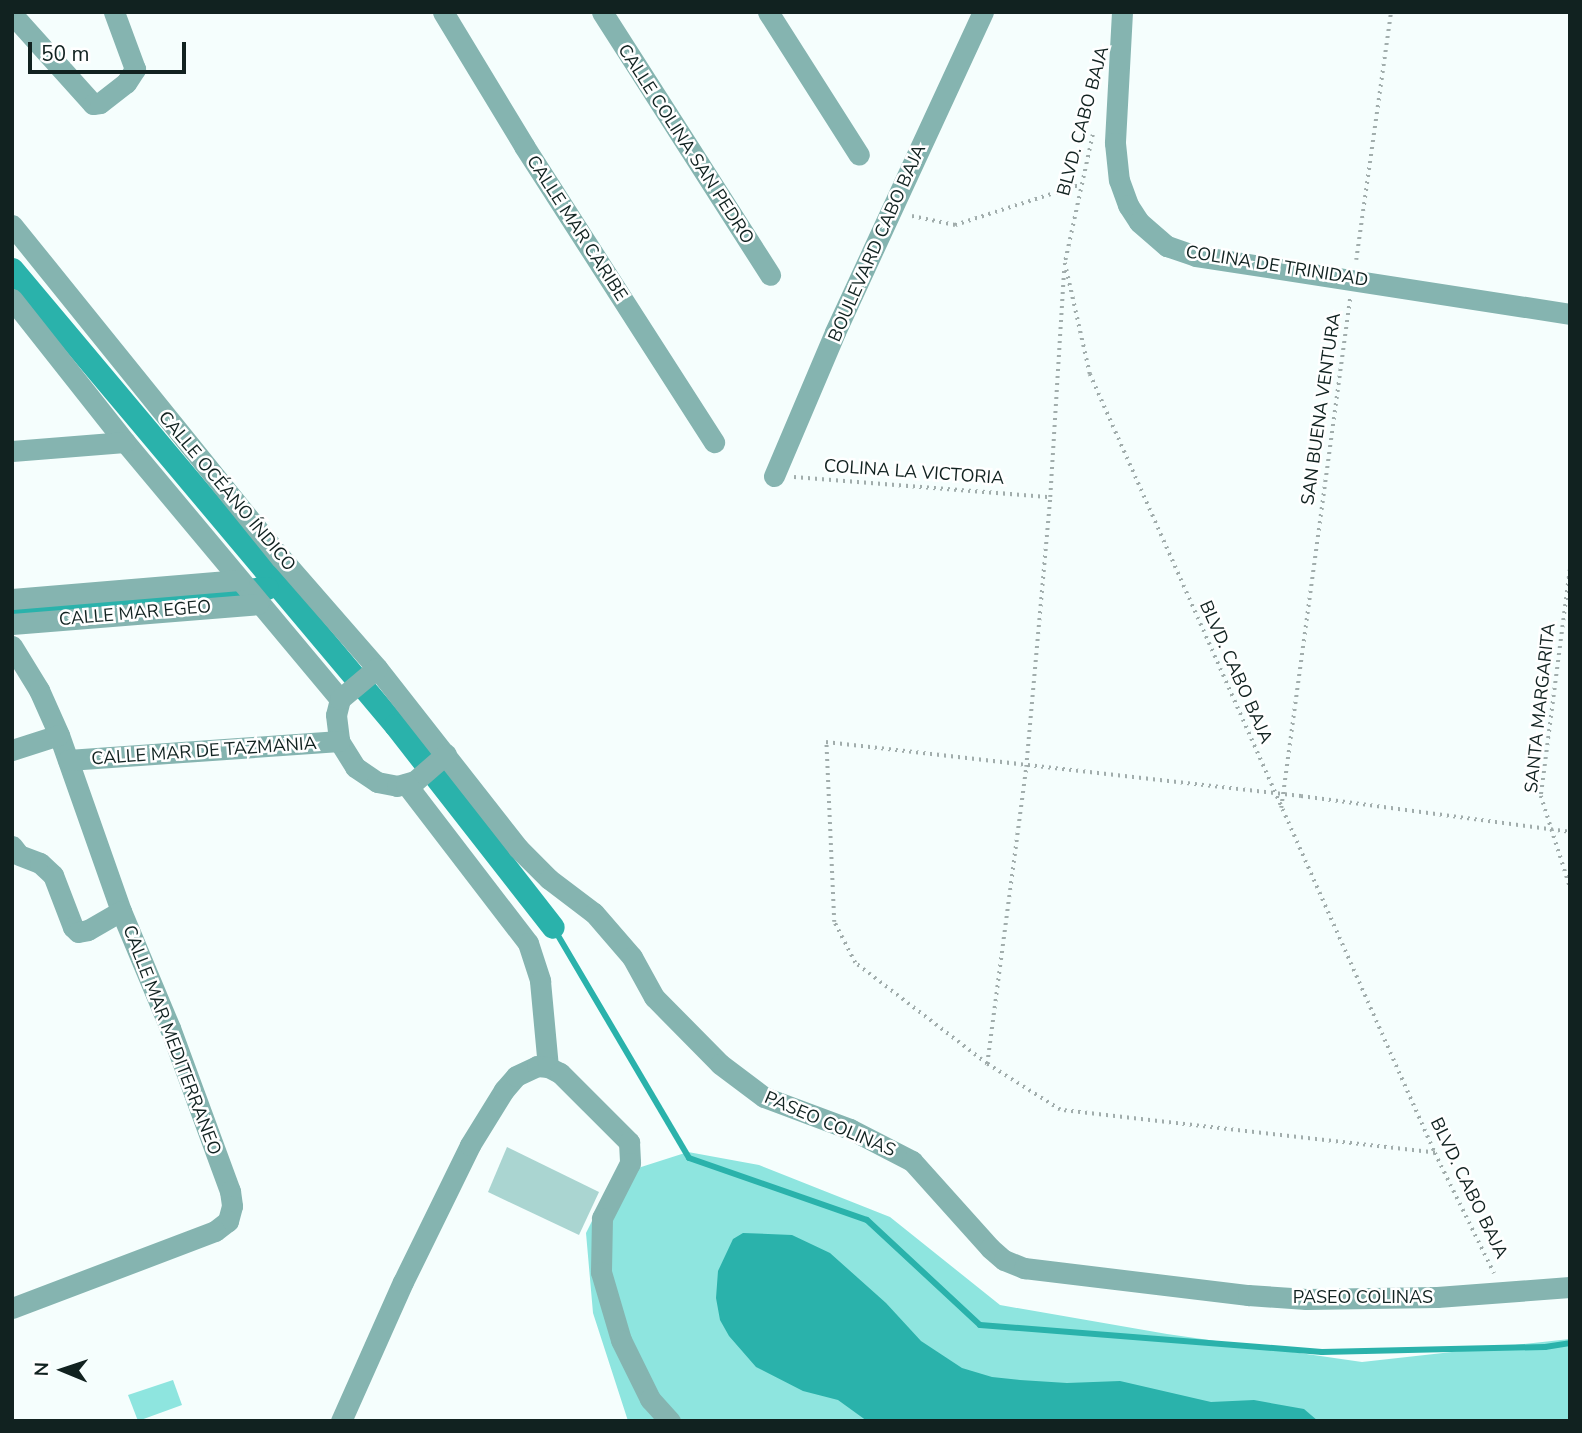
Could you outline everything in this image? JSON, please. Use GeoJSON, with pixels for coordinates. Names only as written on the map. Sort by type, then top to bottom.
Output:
{"type":"FeatureCollection","features":[{"type":"Feature","properties":{"kind":"street"},"geometry":{"type":"LineString","coordinates":[[12,14],[93,104],[100,103],[135,73],[134,62],[114,12]]}},
{"type":"Feature","properties":{"kind":"street","name":"CALLE MAR CARIBE"},"geometry":{"type":"LineString","coordinates":[[443,12],[524,146],[714,442]]}},
{"type":"Feature","properties":{"kind":"street","name":"CALLE COLINA SAN PEDRO"},"geometry":{"type":"LineString","coordinates":[[602,12],[770,275]]}},
{"type":"Feature","properties":{"kind":"street"},"geometry":{"type":"LineString","coordinates":[[768,12],[859,155]]}},
{"type":"Feature","properties":{"kind":"street","name":"BOULEVARD CABO BAJA"},"geometry":{"type":"LineString","coordinates":[[775,476],[835,332],[893,212],[983,12]]}},
{"type":"Feature","properties":{"kind":"street","name":"COLINA DE TRINIDAD"},"geometry":{"type":"LineString","coordinates":[[1122,12],[1115,142],[1119,180],[1139,222],[1167,246],[1196,256],[1353,278],[1570,314]]}},
{"type":"Feature","properties":{"kind":"street","name":"CALLE OCÉANO ÍNDICO"},"geometry":{"type":"LineString","coordinates":[[12,225],[256,527],[358,684]]}},
{"type":"Feature","properties":{"kind":"street","name":"CALLE OCÉANO ÍNDICO"},"geometry":{"type":"LineString","coordinates":[[13,302],[257,603],[358,684],[442,758]]}},
{"type":"Feature","properties":{"kind":"street"},"geometry":{"type":"LineString","coordinates":[[12,451],[125,442]]}},
{"type":"Feature","properties":{"kind":"street","name":"CALLE MAR EGEO"},"geometry":{"type":"LineString","coordinates":[[12,599],[239,580]]}},
{"type":"Feature","properties":{"kind":"street","name":"CALLE MAR EGEO"},"geometry":{"type":"LineString","coordinates":[[12,624],[257,603]]}},
{"type":"Feature","properties":{"kind":"street","name":"CALLE MAR MEDITERRANEO"},"geometry":{"type":"LineString","coordinates":[[12,646],[39,690],[59,735],[121,911],[170,1028],[230,1191],[228,1221],[215,1231],[12,1308]]}},
{"type":"Feature","properties":{"kind":"street"},"geometry":{"type":"LineString","coordinates":[[358,684],[337,715],[339,741],[344,753],[366,777],[389,785],[413,780],[442,758]]}},
{"type":"Feature","properties":{"kind":"street"},"geometry":{"type":"LineString","coordinates":[[12,750],[59,735]]}},
{"type":"Feature","properties":{"kind":"street","name":"CALLE MAR DE TAZMANIA"},"geometry":{"type":"LineString","coordinates":[[68,760],[339,741]]}},
{"type":"Feature","properties":{"kind":"street","name":"PASEO COLINAS"},"geometry":{"type":"LineString","coordinates":[[442,758],[518,848],[549,879],[594,913],[632,957],[654,997],[720,1064],[764,1097],[850,1129],[912,1161],[1004,1260],[1024,1268],[1073,1276],[1248,1295],[1369,1299],[1505,1294],[1570,1287]]}},
{"type":"Feature","properties":{"kind":"street"},"geometry":{"type":"LineString","coordinates":[[413,780],[528,943],[540,981],[548,1067]]}},
{"type":"Feature","properties":{"kind":"street"},"geometry":{"type":"LineString","coordinates":[[12,846],[19,855],[40,863],[53,875],[73,927],[78,932],[88,930],[121,911]]}},
{"type":"Feature","properties":{"kind":"street"},"geometry":{"type":"LineString","coordinates":[[341,1421],[403,1282],[470,1145],[516,1076],[527,1069],[548,1067],[560,1073],[629,1142],[630,1163],[601,1218],[601,1272],[621,1340],[650,1399],[670,1421]]}},
{"type":"Feature","properties":{"kind":"path","name":"SAN BUENA VENTURA"},"geometry":{"type":"LineString","coordinates":[[1281,810],[1391,12]]}},
{"type":"Feature","properties":{"kind":"path","name":"BLVD. CABO BAJA"},"geometry":{"type":"LineString","coordinates":[[1094,131],[1080,184],[1065,263],[1090,374],[1281,810],[1436,1153],[1505,1294]]}},
{"type":"Feature","properties":{"kind":"path"},"geometry":{"type":"LineString","coordinates":[[893,212],[955,225],[1080,184]]}},
{"type":"Feature","properties":{"kind":"path"},"geometry":{"type":"LineString","coordinates":[[987,1064],[1026,767],[1050,497],[1065,263]]}},
{"type":"Feature","properties":{"kind":"path","name":"COLINA LA VICTORIA"},"geometry":{"type":"LineString","coordinates":[[775,476],[1050,497]]}},
{"type":"Feature","properties":{"kind":"path","name":"SANTA MARGARITA"},"geometry":{"type":"LineString","coordinates":[[1570,570],[1541,796],[1570,887]]}},
{"type":"Feature","properties":{"kind":"path"},"geometry":{"type":"LineString","coordinates":[[1436,1153],[1060,1110],[987,1064],[855,963],[839,933],[834,922],[826,743],[1283,794],[1570,832]]}},
{"type":"Feature","properties":{"kind":"shaded area"},"geometry":{"type":"Polygon","coordinates":[[[688,1152],[759,1165],[890,1217],[1000,1305],[1167,1334],[1362,1362],[1570,1339],[1570,1421],[628,1421],[593,1313],[586,1233],[611,1183],[638,1168],[688,1152]]]}},
{"type":"Feature","properties":{"kind":"shaded area"},"geometry":{"type":"Polygon","coordinates":[[[743,1233],[792,1235],[830,1253],[886,1303],[921,1341],[962,1368],[992,1377],[1020,1380],[1067,1383],[1120,1381],[1211,1402],[1254,1400],[1304,1409],[1318,1421],[867,1421],[838,1400],[803,1391],[756,1367],[729,1336],[720,1320],[716,1298],[718,1271],[733,1239],[743,1233]]]}},
{"type":"Feature","properties":{"kind":"shaded area"},"geometry":{"type":"Polygon","coordinates":[[[173,1380],[182,1405],[138,1421],[128,1395],[173,1380]]]}},
{"type":"Feature","properties":{"kind":"building"},"geometry":{"type":"Polygon","coordinates":[[[507,1147],[599,1192],[579,1235],[488,1192],[507,1147]]]}},
{"type":"Feature","properties":{"kind":"waterway"},"geometry":{"type":"LineString","coordinates":[[12,269],[395,725],[553,927]]}},
{"type":"Feature","properties":{"kind":"waterway"},"geometry":{"type":"LineString","coordinates":[[12,612],[267,588]]}},
{"type":"Feature","properties":{"kind":"waterway"},"geometry":{"type":"LineString","coordinates":[[553,927],[689,1158],[867,1220],[980,1325],[1322,1352],[1545,1347],[1570,1343]]}}]}
